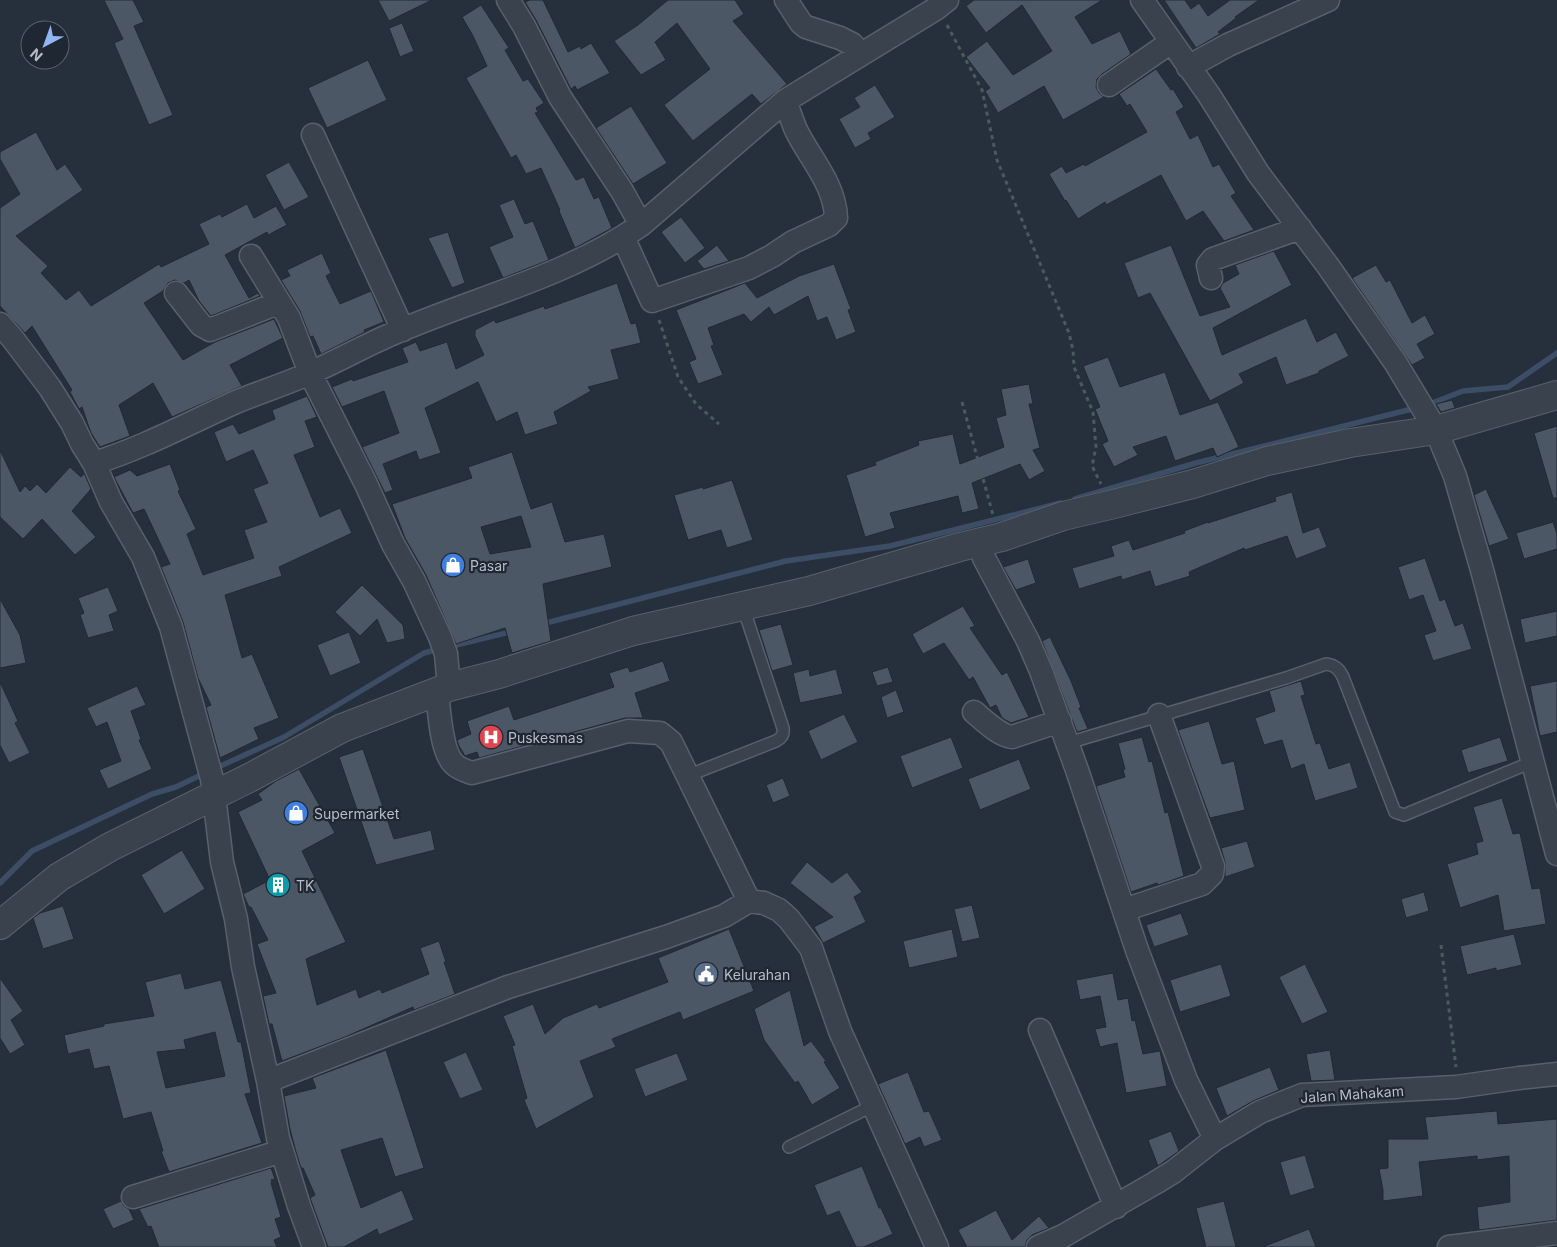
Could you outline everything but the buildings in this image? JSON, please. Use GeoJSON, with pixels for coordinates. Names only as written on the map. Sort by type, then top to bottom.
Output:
{"type":"FeatureCollection","features":[{"type":"Feature","properties":{"kind":"street"},"geometry":{"type":"LineString","coordinates":[[508,0],[524,26],[560,98],[622,191],[652,301],[749,268],[793,242],[828,225],[836,218],[836,206],[829,187],[812,155],[796,131],[785,101]]}},
{"type":"Feature","properties":{"kind":"street"},"geometry":{"type":"LineString","coordinates":[[786,0],[801,23],[806,27],[840,38],[852,44],[862,54]]}},
{"type":"Feature","properties":{"kind":"street"},"geometry":{"type":"LineString","coordinates":[[1142,0],[1209,95],[1258,173],[1300,228],[1395,362],[1432,424],[1455,476],[1514,687],[1557,854]]}},
{"type":"Feature","properties":{"kind":"street"},"geometry":{"type":"LineString","coordinates":[[1188,67],[1228,45],[1328,0]]}},
{"type":"Feature","properties":{"kind":"street"},"geometry":{"type":"LineString","coordinates":[[94,463],[122,454],[237,402],[310,373],[403,330],[591,255],[632,231],[785,101],[942,4]]}},
{"type":"Feature","properties":{"kind":"street"},"geometry":{"type":"LineString","coordinates":[[1109,85],[1171,42]]}},
{"type":"Feature","properties":{"kind":"street"},"geometry":{"type":"LineString","coordinates":[[313,135],[403,330]]}},
{"type":"Feature","properties":{"kind":"street"},"geometry":{"type":"LineString","coordinates":[[1211,278],[1208,265],[1213,259],[1300,228]]}},
{"type":"Feature","properties":{"kind":"street"},"geometry":{"type":"LineString","coordinates":[[251,256],[278,303],[289,318],[310,373],[366,484],[393,544],[414,581],[443,646],[443,689],[448,755],[454,764],[472,773],[628,731],[660,733],[675,747],[687,776],[749,901]]}},
{"type":"Feature","properties":{"kind":"street"},"geometry":{"type":"LineString","coordinates":[[176,293],[201,325],[205,329],[210,330],[278,303]]}},
{"type":"Feature","properties":{"kind":"street"},"geometry":{"type":"LineString","coordinates":[[0,324],[50,388],[72,423],[94,463],[111,502],[143,558],[171,627],[211,777],[222,862],[236,919],[243,967],[282,1151],[314,1247]]}},
{"type":"Feature","properties":{"kind":"street"},"geometry":{"type":"LineString","coordinates":[[0,925],[59,877],[110,847],[211,777],[251,777],[342,728],[443,689],[500,674],[633,632],[809,591],[1002,537],[1063,516],[1193,484],[1267,461],[1557,395]]}},
{"type":"Feature","properties":{"kind":"street"},"geometry":{"type":"LineString","coordinates":[[979,542],[984,558],[1028,641],[1060,721],[1124,910],[1186,1080],[1215,1139]]}},
{"type":"Feature","properties":{"kind":"street"},"geometry":{"type":"LineString","coordinates":[[974,712],[1000,733],[1012,737],[1060,721]]}},
{"type":"Feature","properties":{"kind":"street"},"geometry":{"type":"LineString","coordinates":[[1124,910],[1202,884],[1212,874],[1213,866],[1159,715]]}},
{"type":"Feature","properties":{"kind":"street"},"geometry":{"type":"LineString","coordinates":[[268,1081],[508,987],[666,937],[724,916],[749,901],[764,903],[779,910],[790,919],[811,948],[840,1031],[936,1247]]}},
{"type":"Feature","properties":{"kind":"street"},"geometry":{"type":"LineString","coordinates":[[1040,1030],[1116,1207]]}},
{"type":"Feature","properties":{"kind":"street","name":"Jalan Mahakam"},"geometry":{"type":"LineString","coordinates":[[1038,1247],[1063,1236],[1116,1207],[1172,1172],[1215,1139],[1260,1112],[1302,1095],[1456,1087],[1557,1074]]}},
{"type":"Feature","properties":{"kind":"street"},"geometry":{"type":"LineString","coordinates":[[132,1196],[282,1151]]}},
{"type":"Feature","properties":{"kind":"street"},"geometry":{"type":"LineString","coordinates":[[1449,1247],[1557,1233]]}},
{"type":"Feature","properties":{"kind":"lane"},"geometry":{"type":"LineString","coordinates":[[687,776],[769,744],[780,739],[783,734],[783,728],[743,606]]}},
{"type":"Feature","properties":{"kind":"lane"},"geometry":{"type":"LineString","coordinates":[[1068,743],[1286,678],[1326,664],[1333,664],[1343,677],[1395,812],[1404,815],[1532,762]]}},
{"type":"Feature","properties":{"kind":"lane"},"geometry":{"type":"LineString","coordinates":[[789,1147],[872,1106]]}},
{"type":"Feature","properties":{"kind":"path"},"geometry":{"type":"LineString","coordinates":[[942,4],[982,90],[997,160],[1069,333],[1074,366],[1093,412],[1096,447],[1092,466],[1097,474]]}},
{"type":"Feature","properties":{"kind":"path"},"geometry":{"type":"LineString","coordinates":[[652,301],[668,343],[678,377],[696,404],[719,424]]}},
{"type":"Feature","properties":{"kind":"path"},"geometry":{"type":"LineString","coordinates":[[962,402],[993,517]]}},
{"type":"Feature","properties":{"kind":"path"},"geometry":{"type":"LineString","coordinates":[[1441,945],[1457,1077],[1456,1087]]}},
{"type":"Feature","properties":{"kind":"waterway"},"geometry":{"type":"LineString","coordinates":[[1427,405],[1463,391],[1508,387],[1557,353]]}},
{"type":"Feature","properties":{"kind":"waterway"},"geometry":{"type":"LineString","coordinates":[[1075,499],[1196,463],[1416,408]]}},
{"type":"Feature","properties":{"kind":"waterway"},"geometry":{"type":"LineString","coordinates":[[542,624],[786,561],[890,546],[1061,503]]}},
{"type":"Feature","properties":{"kind":"waterway"},"geometry":{"type":"LineString","coordinates":[[448,647],[514,631]]}},
{"type":"Feature","properties":{"kind":"waterway"},"geometry":{"type":"LineString","coordinates":[[214,769],[284,737],[424,653],[439,649]]}},
{"type":"Feature","properties":{"kind":"waterway"},"geometry":{"type":"LineString","coordinates":[[0,883],[32,851],[152,794],[176,787],[205,773]]}},
{"type":"Feature","properties":{"kind":"place","name":"Pasar"},"geometry":{"type":"Point","coordinates":[453,565]}},
{"type":"Feature","properties":{"kind":"place","name":"Puskesmas"},"geometry":{"type":"Point","coordinates":[491,737]}},
{"type":"Feature","properties":{"kind":"place","name":"Supermarket"},"geometry":{"type":"Point","coordinates":[296,813]}},
{"type":"Feature","properties":{"kind":"place","name":"TK"},"geometry":{"type":"Point","coordinates":[278,885]}},
{"type":"Feature","properties":{"kind":"place","name":"Kelurahan"},"geometry":{"type":"Point","coordinates":[706,974]}}]}
